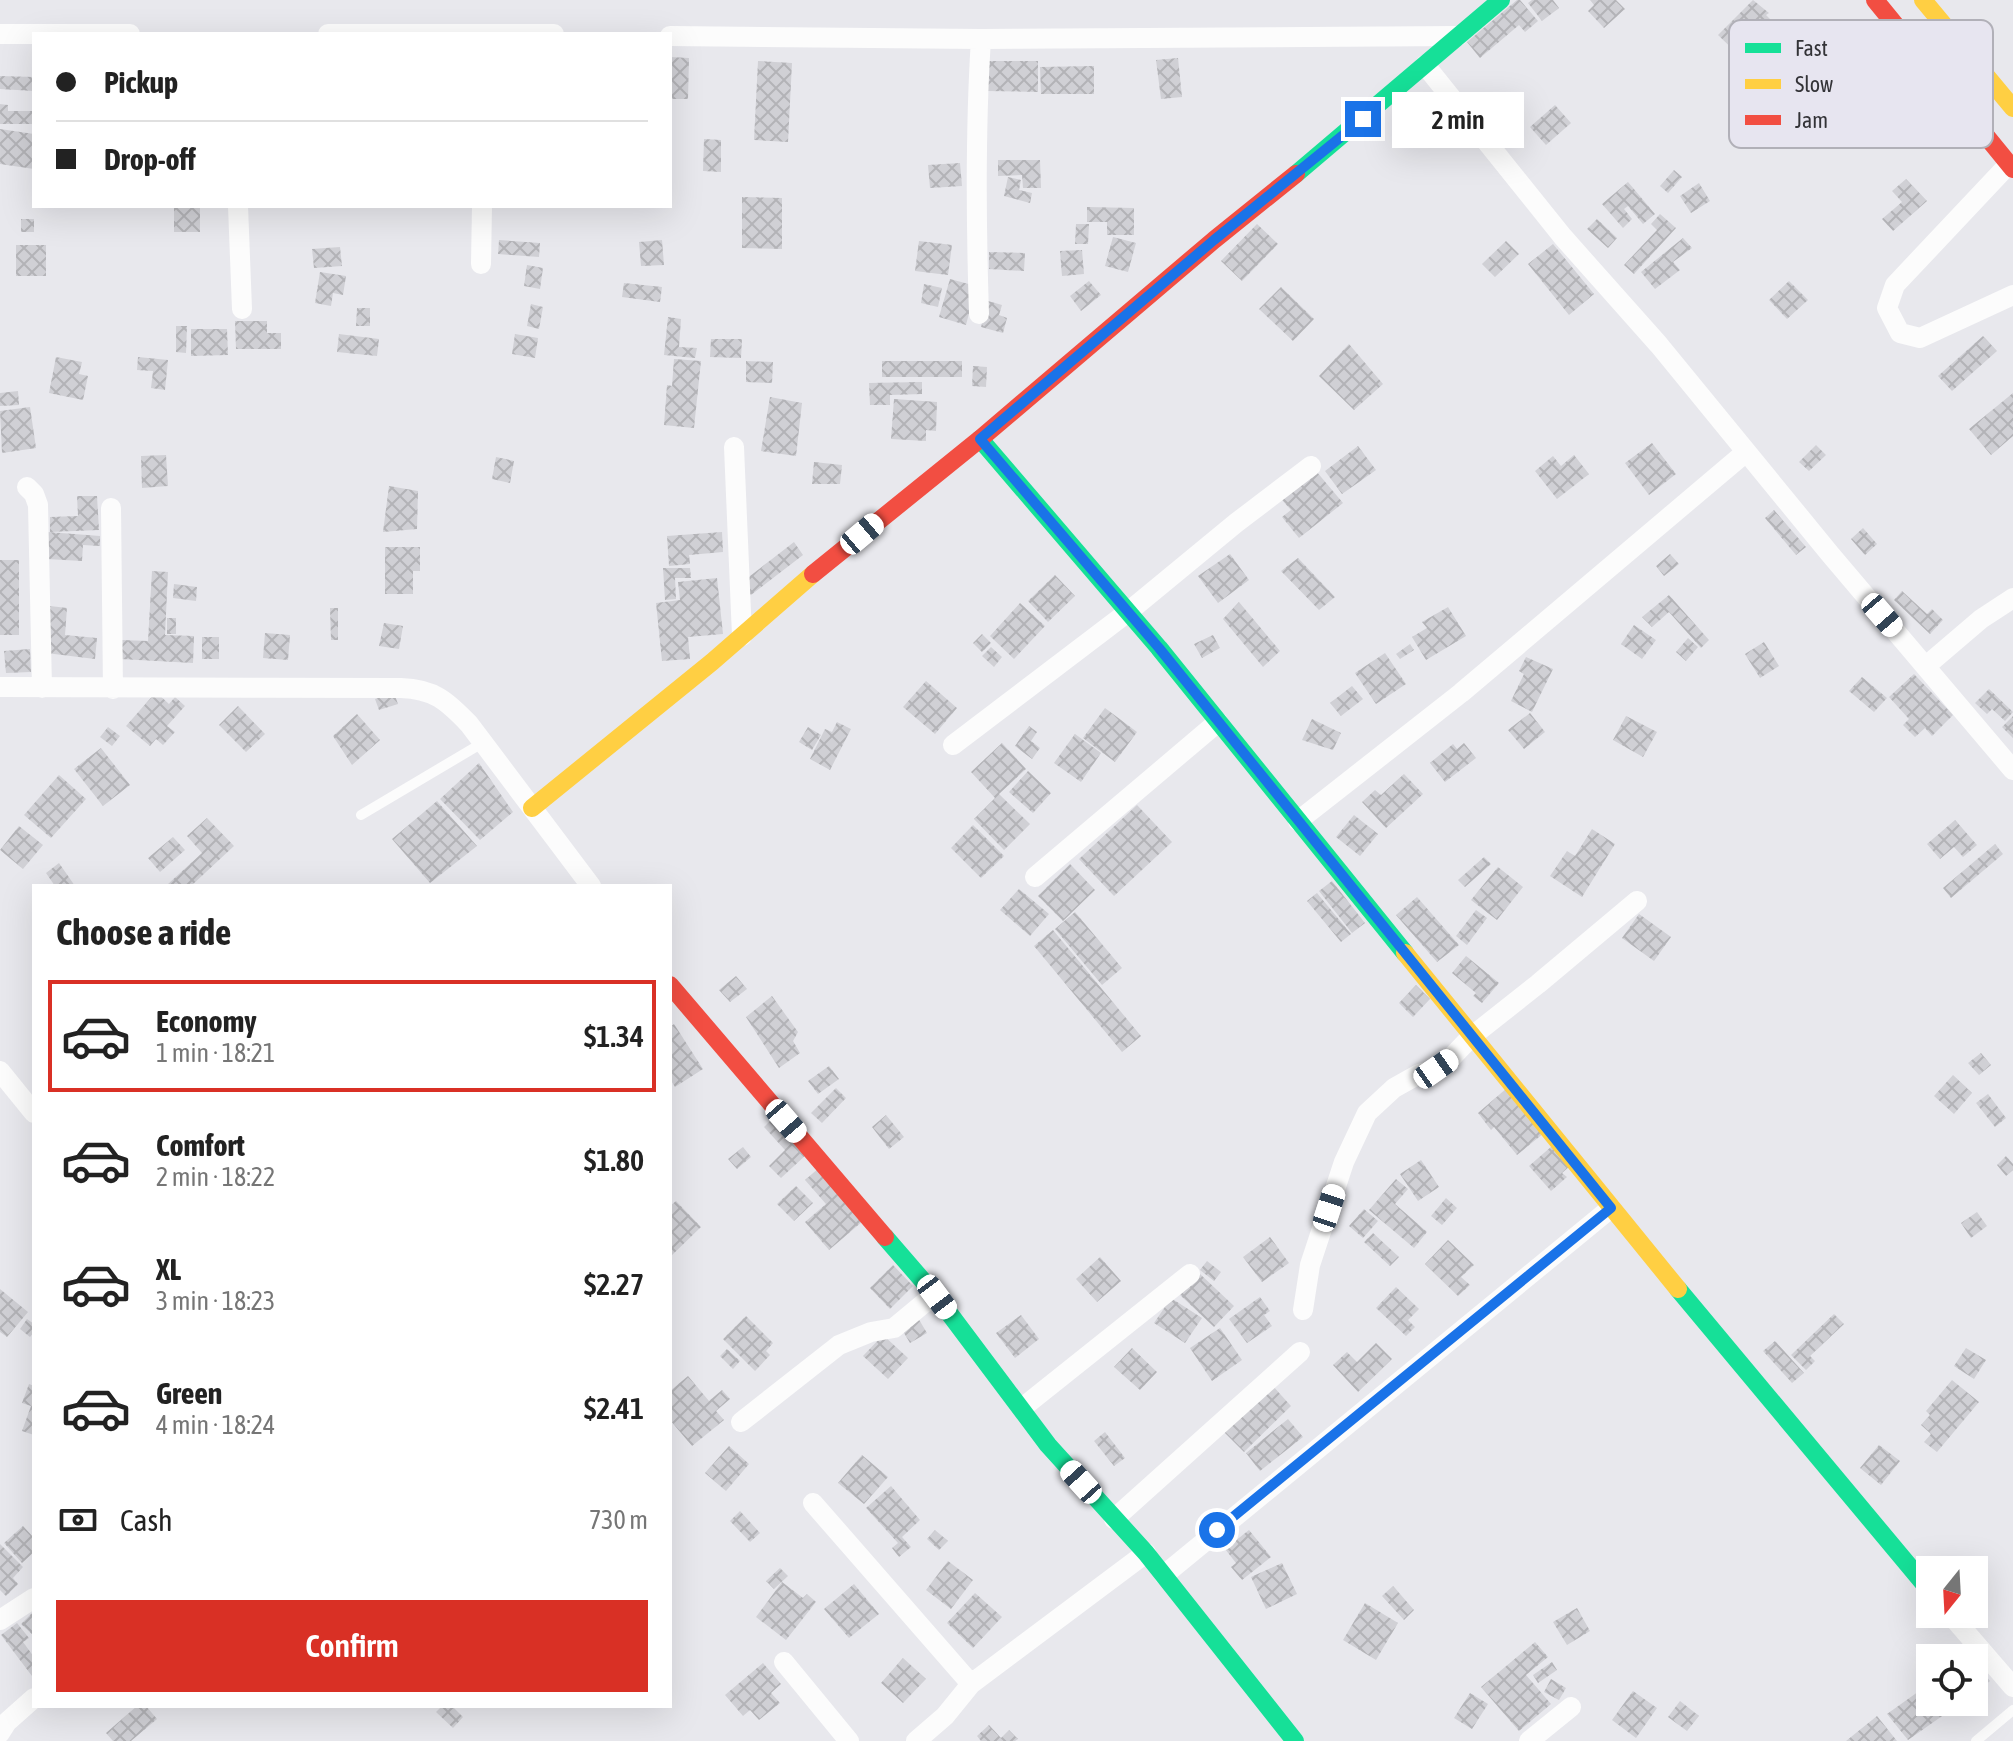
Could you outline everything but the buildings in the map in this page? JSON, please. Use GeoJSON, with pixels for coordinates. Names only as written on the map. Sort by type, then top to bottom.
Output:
{"type":"FeatureCollection","features":[{"type":"Feature","properties":{"kind":"street"},"geometry":{"type":"LineString","coordinates":[[532,808],[916,488],[980,439],[1501,0]]}},
{"type":"Feature","properties":{"kind":"street"},"geometry":{"type":"LineString","coordinates":[[1875,0],[1891,20]]}},
{"type":"Feature","properties":{"kind":"street"},"geometry":{"type":"LineString","coordinates":[[1923,0],[1940,20]]}},
{"type":"Feature","properties":{"kind":"street"},"geometry":{"type":"LineString","coordinates":[[0,34],[32,34]]}},
{"type":"Feature","properties":{"kind":"street"},"geometry":{"type":"LineString","coordinates":[[672,36],[981,39],[1458,36]]}},
{"type":"Feature","properties":{"kind":"street"},"geometry":{"type":"LineString","coordinates":[[979,314],[976,220],[981,39]]}},
{"type":"Feature","properties":{"kind":"street"},"geometry":{"type":"LineString","coordinates":[[1425,65],[1563,237],[1659,345],[2013,770]]}},
{"type":"Feature","properties":{"kind":"street"},"geometry":{"type":"LineString","coordinates":[[1993,84],[2013,108]]}},
{"type":"Feature","properties":{"kind":"street"},"geometry":{"type":"LineString","coordinates":[[1993,145],[2011,167],[1895,285],[1887,308],[1900,333],[1920,338],[2013,295]]}},
{"type":"Feature","properties":{"kind":"street"},"geometry":{"type":"LineString","coordinates":[[238,208],[242,309]]}},
{"type":"Feature","properties":{"kind":"street"},"geometry":{"type":"LineString","coordinates":[[481,264],[482,208]]}},
{"type":"Feature","properties":{"kind":"street"},"geometry":{"type":"LineString","coordinates":[[980,439],[1128,612],[1611,1208],[1916,1574]]}},
{"type":"Feature","properties":{"kind":"street"},"geometry":{"type":"LineString","coordinates":[[734,447],[742,636]]}},
{"type":"Feature","properties":{"kind":"street"},"geometry":{"type":"LineString","coordinates":[[1298,821],[1461,693],[1746,452]]}},
{"type":"Feature","properties":{"kind":"street"},"geometry":{"type":"LineString","coordinates":[[953,745],[1128,612],[1311,466]]}},
{"type":"Feature","properties":{"kind":"street"},"geometry":{"type":"LineString","coordinates":[[27,487],[38,505],[42,688]]}},
{"type":"Feature","properties":{"kind":"street"},"geometry":{"type":"LineString","coordinates":[[111,508],[113,689]]}},
{"type":"Feature","properties":{"kind":"street"},"geometry":{"type":"LineString","coordinates":[[1926,666],[1981,619],[2013,598]]}},
{"type":"Feature","properties":{"kind":"street"},"geometry":{"type":"LineString","coordinates":[[0,687],[420,688],[455,708],[589,884]]}},
{"type":"Feature","properties":{"kind":"street"},"geometry":{"type":"LineString","coordinates":[[1035,877],[1218,722]]}},
{"type":"Feature","properties":{"kind":"street"},"geometry":{"type":"LineString","coordinates":[[1303,1310],[1310,1265],[1344,1162],[1367,1113],[1394,1088],[1419,1074],[1436,1069],[1450,1059],[1471,1037],[1637,901]]}},
{"type":"Feature","properties":{"kind":"street"},"geometry":{"type":"LineString","coordinates":[[672,987],[935,1294],[1048,1445],[1146,1553],[1295,1741]]}},
{"type":"Feature","properties":{"kind":"street"},"geometry":{"type":"LineString","coordinates":[[0,1071],[32,1111]]}},
{"type":"Feature","properties":{"kind":"street"},"geometry":{"type":"LineString","coordinates":[[1164,1575],[1611,1208]]}},
{"type":"Feature","properties":{"kind":"street"},"geometry":{"type":"LineString","coordinates":[[1022,1408],[1190,1274]]}},
{"type":"Feature","properties":{"kind":"street"},"geometry":{"type":"LineString","coordinates":[[741,1422],[839,1345],[871,1332],[894,1328],[935,1294]]}},
{"type":"Feature","properties":{"kind":"street"},"geometry":{"type":"LineString","coordinates":[[1114,1519],[1300,1352]]}},
{"type":"Feature","properties":{"kind":"street"},"geometry":{"type":"LineString","coordinates":[[813,1503],[971,1684]]}},
{"type":"Feature","properties":{"kind":"street"},"geometry":{"type":"LineString","coordinates":[[916,1741],[945,1716],[971,1684],[1146,1553]]}},
{"type":"Feature","properties":{"kind":"street"},"geometry":{"type":"LineString","coordinates":[[0,1620],[32,1599]]}},
{"type":"Feature","properties":{"kind":"street"},"geometry":{"type":"LineString","coordinates":[[1962,1628],[2013,1687]]}},
{"type":"Feature","properties":{"kind":"street"},"geometry":{"type":"LineString","coordinates":[[784,1662],[849,1741]]}},
{"type":"Feature","properties":{"kind":"street"},"geometry":{"type":"LineString","coordinates":[[0,1733],[7,1722],[32,1700]]}},
{"type":"Feature","properties":{"kind":"street"},"geometry":{"type":"LineString","coordinates":[[1529,1741],[1571,1707]]}},
{"type":"Feature","properties":{"kind":"lane"},"geometry":{"type":"LineString","coordinates":[[361,815],[484,742]]}},
{"type":"Feature","properties":{"kind":"lane"},"geometry":{"type":"LineString","coordinates":[[1976,1741],[2013,1710]]}},
{"type":"Feature","properties":{"kind":"traffic: fast"},"geometry":{"type":"LineString","coordinates":[[1296,174],[1501,0]]}},
{"type":"Feature","properties":{"kind":"traffic: fast"},"geometry":{"type":"LineString","coordinates":[[980,439],[1159,648],[1405,953]]}},
{"type":"Feature","properties":{"kind":"traffic: fast"},"geometry":{"type":"LineString","coordinates":[[885,1237],[937,1297],[1048,1445],[1146,1553],[1295,1741]]}},
{"type":"Feature","properties":{"kind":"traffic: fast"},"geometry":{"type":"LineString","coordinates":[[1678,1289],[1916,1574]]}},
{"type":"Feature","properties":{"kind":"traffic: slow"},"geometry":{"type":"LineString","coordinates":[[1923,0],[1940,20]]}},
{"type":"Feature","properties":{"kind":"traffic: slow"},"geometry":{"type":"LineString","coordinates":[[1993,84],[2013,108]]}},
{"type":"Feature","properties":{"kind":"traffic: slow"},"geometry":{"type":"LineString","coordinates":[[532,808],[712,662],[813,574]]}},
{"type":"Feature","properties":{"kind":"traffic: slow"},"geometry":{"type":"LineString","coordinates":[[1405,953],[1678,1289]]}},
{"type":"Feature","properties":{"kind":"traffic: jam"},"geometry":{"type":"LineString","coordinates":[[1875,0],[1891,20]]}},
{"type":"Feature","properties":{"kind":"traffic: jam"},"geometry":{"type":"LineString","coordinates":[[1993,145],[2013,169]]}},
{"type":"Feature","properties":{"kind":"traffic: jam"},"geometry":{"type":"LineString","coordinates":[[813,574],[980,439],[1296,174]]}},
{"type":"Feature","properties":{"kind":"traffic: jam"},"geometry":{"type":"LineString","coordinates":[[672,987],[885,1237]]}},
{"type":"Feature","properties":{"kind":"route"},"geometry":{"type":"LineString","coordinates":[[1217,1530],[1611,1208],[1159,648],[980,439],[1214,240],[1363,119]]}}]}
